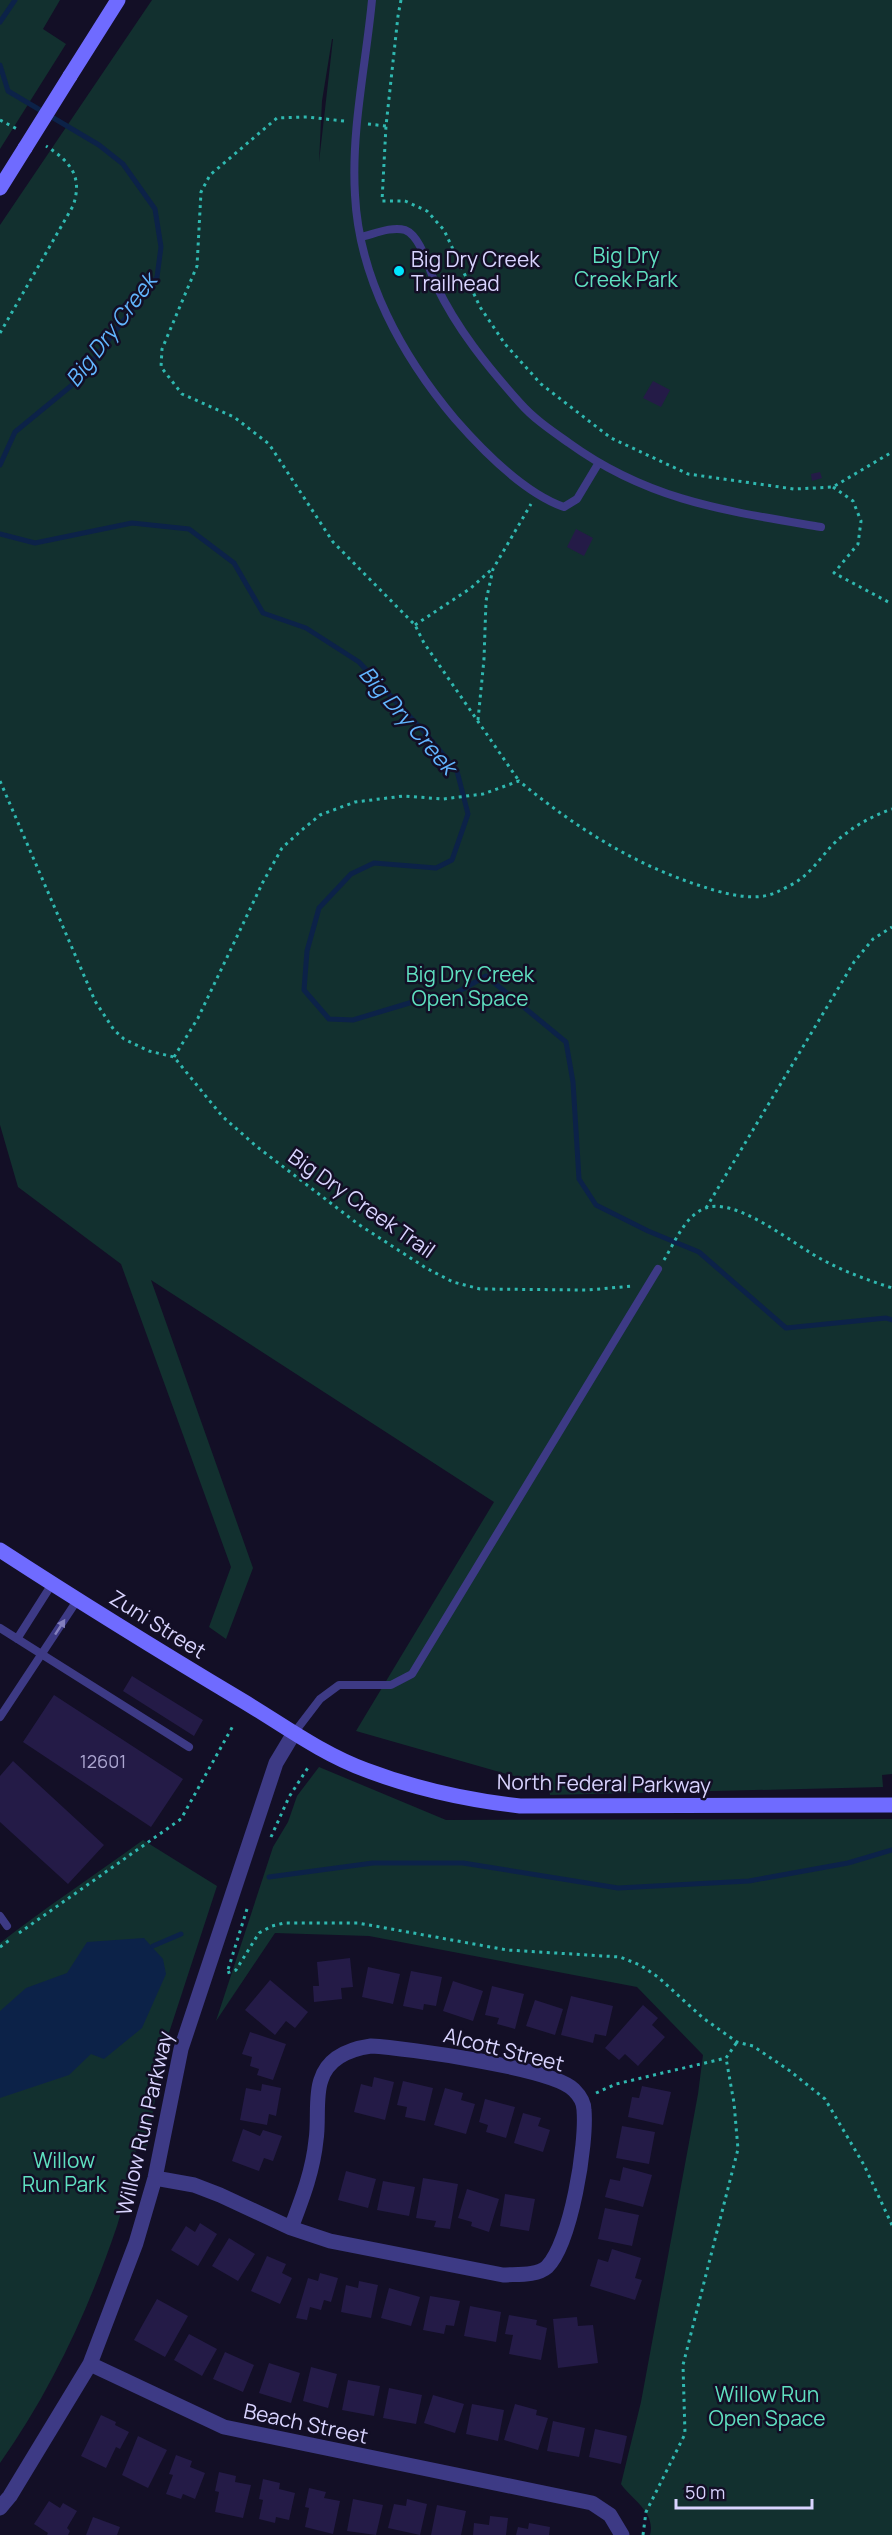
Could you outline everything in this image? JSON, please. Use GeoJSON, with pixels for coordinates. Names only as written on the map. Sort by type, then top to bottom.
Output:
{"type":"FeatureCollection","features":[{"type":"Feature","properties":{"kind":"main road"},"geometry":{"type":"LineString","coordinates":[[0,188],[118,0]]}},
{"type":"Feature","properties":{"kind":"main road","name":"Zuni Street"},"geometry":{"type":"LineString","coordinates":[[0,1550],[294,1732]]}},
{"type":"Feature","properties":{"kind":"main road","name":"North Federal Parkway"},"geometry":{"type":"LineString","coordinates":[[294,1732],[363,1769],[434,1792],[474,1801],[520,1806],[567,1807],[892,1804]]}},
{"type":"Feature","properties":{"kind":"street","name":"Willow Run Parkway"},"geometry":{"type":"LineString","coordinates":[[0,2508],[90,2364],[136,2243],[155,2178],[181,2049],[276,1763],[294,1732]]}},
{"type":"Feature","properties":{"kind":"street","name":"Alcott Street"},"geometry":{"type":"LineString","coordinates":[[155,2178],[194,2185],[220,2194],[291,2228],[330,2241],[503,2275],[523,2274],[546,2268],[560,2250],[568,2224],[583,2146],[584,2108],[581,2099],[573,2088],[548,2077],[410,2048],[371,2046],[356,2048],[340,2055],[329,2066],[320,2081],[316,2140],[308,2183],[291,2228]]}},
{"type":"Feature","properties":{"kind":"street","name":"Beach Street"},"geometry":{"type":"LineString","coordinates":[[90,2364],[224,2427],[592,2503],[610,2515],[620,2527],[622,2535]]}},
{"type":"Feature","properties":{"kind":"lane"},"geometry":{"type":"LineString","coordinates":[[372,0],[357,122],[354,192],[366,261],[384,309],[402,344],[446,408],[487,453],[539,494],[564,507],[577,499],[598,464]]}},
{"type":"Feature","properties":{"kind":"lane"},"geometry":{"type":"LineString","coordinates":[[361,237],[391,230],[405,230],[416,238],[450,312],[483,360],[522,405],[546,426],[598,464],[664,494],[693,503],[821,527]]}},
{"type":"Feature","properties":{"kind":"lane"},"geometry":{"type":"LineString","coordinates":[[294,1732],[320,1699],[339,1685],[391,1685],[412,1674],[658,1269]]}},
{"type":"Feature","properties":{"kind":"lane"},"geometry":{"type":"LineString","coordinates":[[17,1639],[52,1584]]}},
{"type":"Feature","properties":{"kind":"lane"},"geometry":{"type":"LineString","coordinates":[[0,1717],[78,1599]]}},
{"type":"Feature","properties":{"kind":"lane"},"geometry":{"type":"LineString","coordinates":[[0,1628],[189,1747]]}},
{"type":"Feature","properties":{"kind":"lane"},"geometry":{"type":"LineString","coordinates":[[0,1916],[8,1926]]}},
{"type":"Feature","properties":{"kind":"path"},"geometry":{"type":"LineString","coordinates":[[401,0],[386,126],[382,201],[405,201],[416,205],[427,211],[444,230],[480,307],[505,344],[541,384],[611,438],[688,474],[794,489],[833,487],[892,452]]}},
{"type":"Feature","properties":{"kind":"path"},"geometry":{"type":"LineString","coordinates":[[386,126],[307,117],[277,118],[210,175],[201,192],[196,266],[162,349],[161,367],[182,394],[234,417],[268,444],[333,542],[415,625],[424,643],[519,781],[552,808],[618,851],[666,875],[722,893],[746,897],[776,893],[803,878],[842,835],[873,816],[892,809]]}},
{"type":"Feature","properties":{"kind":"path"},"geometry":{"type":"LineString","coordinates":[[0,120],[12,126]]}},
{"type":"Feature","properties":{"kind":"path"},"geometry":{"type":"LineString","coordinates":[[0,333],[73,206],[77,194],[77,183],[70,165],[53,151]]}},
{"type":"Feature","properties":{"kind":"path"},"geometry":{"type":"LineString","coordinates":[[833,487],[853,501],[861,521],[858,544],[834,573],[892,604]]}},
{"type":"Feature","properties":{"kind":"path"},"geometry":{"type":"LineString","coordinates":[[415,625],[471,588],[493,569],[508,547],[521,519],[539,494]]}},
{"type":"Feature","properties":{"kind":"path"},"geometry":{"type":"LineString","coordinates":[[478,722],[484,659],[486,601],[493,569]]}},
{"type":"Feature","properties":{"kind":"path"},"geometry":{"type":"LineString","coordinates":[[0,781],[95,1001],[106,1019],[114,1030],[136,1046],[174,1057],[198,1018],[263,882],[282,848],[320,815],[355,802],[404,796],[443,799],[483,794],[519,781]]}},
{"type":"Feature","properties":{"kind":"path","name":"Big Dry Creek Trail"},"geometry":{"type":"LineString","coordinates":[[174,1057],[222,1116],[256,1146],[358,1224],[426,1268],[453,1282],[480,1289],[588,1290],[639,1286],[648,1281],[658,1269],[692,1216],[706,1208],[854,962],[873,939],[892,927]]}},
{"type":"Feature","properties":{"kind":"path"},"geometry":{"type":"LineString","coordinates":[[706,1208],[725,1207],[747,1214],[822,1260],[858,1278],[892,1288]]}},
{"type":"Feature","properties":{"kind":"path"},"geometry":{"type":"LineString","coordinates":[[0,1947],[181,1819],[234,1724]]}},
{"type":"Feature","properties":{"kind":"path"},"geometry":{"type":"LineString","coordinates":[[266,1847],[289,1797],[309,1766]]}},
{"type":"Feature","properties":{"kind":"path"},"geometry":{"type":"LineString","coordinates":[[249,1904],[227,1973],[236,1970],[259,1933],[284,1923],[358,1923],[507,1950],[620,1957],[640,1965],[658,1977],[703,2018],[737,2042],[753,2046],[790,2071],[825,2099],[864,2165],[892,2225]]}},
{"type":"Feature","properties":{"kind":"path"},"geometry":{"type":"LineString","coordinates":[[581,2099],[616,2084],[726,2058],[737,2042]]}},
{"type":"Feature","properties":{"kind":"path"},"geometry":{"type":"LineString","coordinates":[[643,2535],[646,2512],[685,2434],[683,2365],[738,2149],[734,2103],[726,2058]]}},
{"type":"Feature","properties":{"kind":"green space"},"geometry":{"type":"Polygon","coordinates":[[[0,0],[60,0],[43,29],[66,44],[0,149],[0,0]]]}},
{"type":"Feature","properties":{"kind":"green space","name":"Big Dry Creek Open Space"},"geometry":{"type":"Polygon","coordinates":[[[152,0],[892,0],[892,1774],[882,1775],[883,1787],[550,1795],[549,1786],[356,1731],[494,1502],[151,1280],[253,1568],[226,1639],[209,1627],[231,1567],[121,1264],[18,1187],[0,1125],[0,225],[152,0]],[[333,39],[322,101],[319,162],[333,39]]]}},
{"type":"Feature","properties":{"kind":"green space","name":"Willow Run Open Space"},"geometry":{"type":"Polygon","coordinates":[[[319,1767],[446,1820],[892,1819],[892,2535],[650,2535],[650,2520],[642,2507],[621,2484],[641,2402],[698,2094],[703,2055],[637,1987],[369,1936],[275,1933],[216,2021],[273,1847],[288,1822],[297,1796],[319,1767]]]}},
{"type":"Feature","properties":{"kind":"green space","name":"Willow Run Park"},"geometry":{"type":"Polygon","coordinates":[[[143,1840],[217,1886],[165,2045],[146,2149],[136,2150],[120,2217],[106,2257],[67,2349],[19,2436],[0,2463],[0,1943],[143,1840]]]}},
{"type":"Feature","properties":{"kind":"water"},"geometry":{"type":"Polygon","coordinates":[[[144,1938],[163,1959],[166,1974],[142,2028],[104,2059],[91,2054],[69,2075],[0,2098],[0,2011],[26,1988],[67,1973],[87,1942],[144,1938]]]}},
{"type":"Feature","properties":{"kind":"building"},"geometry":{"type":"Polygon","coordinates":[[[653,381],[670,390],[661,407],[643,398],[653,381]]]}},
{"type":"Feature","properties":{"kind":"building"},"geometry":{"type":"Polygon","coordinates":[[[820,472],[822,478],[812,481],[811,474],[820,472]]]}},
{"type":"Feature","properties":{"kind":"building"},"geometry":{"type":"Polygon","coordinates":[[[576,529],[593,538],[584,556],[567,547],[576,529]]]}},
{"type":"Feature","properties":{"kind":"building"},"geometry":{"type":"Polygon","coordinates":[[[132,1676],[203,1720],[194,1736],[123,1691],[132,1676]]]}},
{"type":"Feature","properties":{"kind":"building"},"geometry":{"type":"Polygon","coordinates":[[[54,1695],[183,1779],[151,1827],[23,1742],[54,1695]]]}},
{"type":"Feature","properties":{"kind":"building"},"geometry":{"type":"Polygon","coordinates":[[[13,1761],[104,1845],[68,1884],[0,1822],[0,1776],[13,1761]]]}},
{"type":"Feature","properties":{"kind":"building"},"geometry":{"type":"Polygon","coordinates":[[[350,1958],[353,1987],[341,1988],[342,1999],[314,2002],[313,1986],[319,1986],[317,1962],[350,1958]]]}},
{"type":"Feature","properties":{"kind":"building"},"geometry":{"type":"Polygon","coordinates":[[[368,1967],[400,1974],[393,2004],[362,1997],[368,1967]]]}},
{"type":"Feature","properties":{"kind":"building"},"geometry":{"type":"Polygon","coordinates":[[[411,1971],[442,1977],[436,2006],[424,2004],[423,2010],[403,2006],[411,1971]]]}},
{"type":"Feature","properties":{"kind":"building"},"geometry":{"type":"Polygon","coordinates":[[[270,1980],[308,2012],[295,2028],[286,2021],[275,2035],[245,2010],[270,1980]]]}},
{"type":"Feature","properties":{"kind":"building"},"geometry":{"type":"Polygon","coordinates":[[[453,1981],[483,1991],[473,2021],[443,2011],[453,1981]]]}},
{"type":"Feature","properties":{"kind":"building"},"geometry":{"type":"Polygon","coordinates":[[[492,1986],[524,1994],[515,2029],[497,2024],[499,2018],[485,2015],[492,1986]]]}},
{"type":"Feature","properties":{"kind":"building"},"geometry":{"type":"Polygon","coordinates":[[[571,1996],[613,2006],[606,2036],[595,2034],[593,2043],[561,2035],[571,1996]]]}},
{"type":"Feature","properties":{"kind":"building"},"geometry":{"type":"Polygon","coordinates":[[[535,2000],[563,2009],[555,2035],[526,2026],[535,2000]]]}},
{"type":"Feature","properties":{"kind":"building"},"geometry":{"type":"Polygon","coordinates":[[[643,2005],[658,2018],[652,2025],[665,2037],[638,2066],[625,2054],[619,2060],[605,2048],[643,2005]]]}},
{"type":"Feature","properties":{"kind":"building"},"geometry":{"type":"Polygon","coordinates":[[[250,2032],[286,2044],[273,2080],[257,2075],[259,2069],[250,2066],[252,2057],[242,2054],[250,2032]]]}},
{"type":"Feature","properties":{"kind":"building"},"geometry":{"type":"Polygon","coordinates":[[[374,2077],[394,2082],[385,2120],[354,2112],[361,2084],[372,2087],[374,2077]]]}},
{"type":"Feature","properties":{"kind":"building"},"geometry":{"type":"Polygon","coordinates":[[[403,2081],[433,2088],[425,2121],[405,2117],[407,2107],[397,2105],[403,2081]]]}},
{"type":"Feature","properties":{"kind":"building"},"geometry":{"type":"Polygon","coordinates":[[[262,2084],[281,2088],[276,2116],[269,2114],[267,2125],[240,2120],[246,2088],[261,2091],[262,2084]]]}},
{"type":"Feature","properties":{"kind":"building"},"geometry":{"type":"Polygon","coordinates":[[[642,2086],[671,2092],[663,2125],[628,2117],[632,2097],[639,2098],[642,2086]]]}},
{"type":"Feature","properties":{"kind":"building"},"geometry":{"type":"Polygon","coordinates":[[[445,2088],[463,2093],[461,2100],[475,2104],[466,2134],[434,2125],[445,2088]]]}},
{"type":"Feature","properties":{"kind":"building"},"geometry":{"type":"Polygon","coordinates":[[[485,2099],[515,2107],[506,2138],[486,2132],[488,2125],[479,2122],[485,2099]]]}},
{"type":"Feature","properties":{"kind":"building"},"geometry":{"type":"Polygon","coordinates":[[[523,2113],[541,2118],[538,2126],[550,2130],[543,2152],[514,2143],[523,2113]]]}},
{"type":"Feature","properties":{"kind":"building"},"geometry":{"type":"Polygon","coordinates":[[[622,2126],[655,2132],[649,2164],[616,2158],[622,2126]]]}},
{"type":"Feature","properties":{"kind":"building"},"geometry":{"type":"Polygon","coordinates":[[[243,2129],[260,2136],[263,2130],[282,2136],[273,2161],[264,2158],[259,2171],[232,2161],[243,2129]]]}},
{"type":"Feature","properties":{"kind":"building"},"geometry":{"type":"Polygon","coordinates":[[[623,2167],[652,2175],[643,2207],[605,2197],[610,2179],[620,2181],[623,2167]]]}},
{"type":"Feature","properties":{"kind":"building"},"geometry":{"type":"Polygon","coordinates":[[[346,2171],[376,2179],[368,2208],[338,2200],[346,2171]]]}},
{"type":"Feature","properties":{"kind":"building"},"geometry":{"type":"Polygon","coordinates":[[[423,2178],[458,2184],[450,2229],[434,2227],[436,2221],[416,2218],[423,2178]]]}},
{"type":"Feature","properties":{"kind":"building"},"geometry":{"type":"Polygon","coordinates":[[[383,2181],[415,2187],[409,2216],[377,2210],[383,2181]]]}},
{"type":"Feature","properties":{"kind":"building"},"geometry":{"type":"Polygon","coordinates":[[[467,2189],[499,2199],[489,2232],[471,2226],[472,2222],[458,2218],[467,2189]]]}},
{"type":"Feature","properties":{"kind":"building"},"geometry":{"type":"Polygon","coordinates":[[[505,2194],[535,2199],[529,2231],[500,2226],[505,2194]]]}},
{"type":"Feature","properties":{"kind":"building"},"geometry":{"type":"Polygon","coordinates":[[[605,2208],[639,2215],[632,2246],[598,2239],[605,2208]]]}},
{"type":"Feature","properties":{"kind":"building"},"geometry":{"type":"Polygon","coordinates":[[[200,2223],[217,2234],[198,2266],[171,2250],[186,2226],[195,2232],[200,2223]]]}},
{"type":"Feature","properties":{"kind":"building"},"geometry":{"type":"Polygon","coordinates":[[[229,2238],[255,2254],[238,2281],[212,2266],[229,2238]]]}},
{"type":"Feature","properties":{"kind":"building"},"geometry":{"type":"Polygon","coordinates":[[[612,2249],[641,2258],[635,2278],[642,2280],[635,2300],[590,2286],[598,2259],[608,2262],[612,2249]]]}},
{"type":"Feature","properties":{"kind":"building"},"geometry":{"type":"Polygon","coordinates":[[[267,2256],[286,2264],[282,2273],[292,2278],[280,2304],[251,2291],[267,2256]]]}},
{"type":"Feature","properties":{"kind":"building"},"geometry":{"type":"Polygon","coordinates":[[[320,2273],[338,2278],[331,2302],[324,2300],[321,2310],[310,2307],[307,2320],[296,2318],[308,2278],[318,2281],[320,2273]]]}},
{"type":"Feature","properties":{"kind":"building"},"geometry":{"type":"Polygon","coordinates":[[[359,2281],[378,2285],[371,2318],[341,2312],[346,2285],[358,2288],[359,2281]]]}},
{"type":"Feature","properties":{"kind":"building"},"geometry":{"type":"Polygon","coordinates":[[[389,2288],[420,2297],[411,2326],[381,2318],[389,2288]]]}},
{"type":"Feature","properties":{"kind":"building"},"geometry":{"type":"Polygon","coordinates":[[[430,2296],[460,2301],[454,2326],[446,2325],[444,2334],[423,2330],[430,2296]]]}},
{"type":"Feature","properties":{"kind":"building"},"geometry":{"type":"Polygon","coordinates":[[[157,2299],[188,2316],[165,2357],[134,2340],[157,2299]]]}},
{"type":"Feature","properties":{"kind":"building"},"geometry":{"type":"Polygon","coordinates":[[[470,2306],[501,2312],[496,2342],[464,2336],[470,2306]]]}},
{"type":"Feature","properties":{"kind":"building"},"geometry":{"type":"Polygon","coordinates":[[[509,2315],[537,2320],[536,2325],[547,2328],[541,2360],[509,2354],[513,2335],[505,2334],[509,2315]]]}},
{"type":"Feature","properties":{"kind":"building"},"geometry":{"type":"Polygon","coordinates":[[[577,2317],[578,2326],[593,2325],[598,2363],[558,2368],[553,2319],[577,2317]]]}},
{"type":"Feature","properties":{"kind":"building"},"geometry":{"type":"Polygon","coordinates":[[[189,2334],[217,2349],[202,2376],[174,2360],[189,2334]]]}},
{"type":"Feature","properties":{"kind":"building"},"geometry":{"type":"Polygon","coordinates":[[[225,2352],[254,2365],[243,2392],[213,2379],[225,2352]]]}},
{"type":"Feature","properties":{"kind":"building"},"geometry":{"type":"Polygon","coordinates":[[[269,2363],[300,2373],[291,2403],[259,2393],[269,2363]]]}},
{"type":"Feature","properties":{"kind":"building"},"geometry":{"type":"Polygon","coordinates":[[[311,2367],[337,2374],[328,2408],[303,2401],[311,2367]]]}},
{"type":"Feature","properties":{"kind":"building"},"geometry":{"type":"Polygon","coordinates":[[[348,2380],[380,2386],[374,2416],[342,2410],[348,2380]]]}},
{"type":"Feature","properties":{"kind":"building"},"geometry":{"type":"Polygon","coordinates":[[[389,2388],[422,2395],[416,2424],[383,2418],[389,2388]]]}},
{"type":"Feature","properties":{"kind":"building"},"geometry":{"type":"Polygon","coordinates":[[[433,2395],[464,2404],[455,2433],[424,2423],[433,2395]]]}},
{"type":"Feature","properties":{"kind":"building"},"geometry":{"type":"Polygon","coordinates":[[[472,2404],[504,2410],[498,2441],[466,2434],[472,2404]]]}},
{"type":"Feature","properties":{"kind":"building"},"geometry":{"type":"Polygon","coordinates":[[[515,2404],[537,2410],[536,2415],[548,2418],[538,2450],[504,2440],[515,2404]]]}},
{"type":"Feature","properties":{"kind":"building"},"geometry":{"type":"Polygon","coordinates":[[[101,2415],[116,2422],[115,2425],[129,2432],[120,2449],[116,2447],[106,2468],[81,2456],[101,2415]]]}},
{"type":"Feature","properties":{"kind":"building"},"geometry":{"type":"Polygon","coordinates":[[[553,2421],[585,2428],[579,2457],[547,2451],[553,2421]]]}},
{"type":"Feature","properties":{"kind":"building"},"geometry":{"type":"Polygon","coordinates":[[[595,2429],[627,2436],[621,2464],[589,2457],[595,2429]]]}},
{"type":"Feature","properties":{"kind":"building"},"geometry":{"type":"Polygon","coordinates":[[[138,2436],[167,2450],[148,2488],[122,2475],[138,2436]]]}},
{"type":"Feature","properties":{"kind":"building"},"geometry":{"type":"Polygon","coordinates":[[[176,2455],[192,2461],[190,2467],[205,2473],[195,2499],[183,2494],[181,2499],[166,2494],[173,2475],[169,2474],[176,2455]]]}},
{"type":"Feature","properties":{"kind":"building"},"geometry":{"type":"Polygon","coordinates":[[[219,2472],[236,2476],[235,2482],[251,2485],[243,2518],[215,2512],[219,2492],[215,2491],[219,2472]]]}},
{"type":"Feature","properties":{"kind":"building"},"geometry":{"type":"Polygon","coordinates":[[[263,2479],[280,2483],[279,2489],[295,2493],[289,2520],[276,2517],[275,2523],[259,2519],[263,2500],[259,2499],[263,2479]]]}},
{"type":"Feature","properties":{"kind":"building"},"geometry":{"type":"Polygon","coordinates":[[[309,2488],[326,2492],[324,2498],[340,2501],[333,2534],[305,2527],[309,2508],[305,2507],[309,2488]]]}},
{"type":"Feature","properties":{"kind":"building"},"geometry":{"type":"Polygon","coordinates":[[[353,2499],[383,2505],[376,2535],[347,2531],[353,2499]]]}},
{"type":"Feature","properties":{"kind":"building"},"geometry":{"type":"Polygon","coordinates":[[[407,2499],[427,2504],[420,2535],[388,2528],[394,2504],[406,2506],[407,2499]]]}},
{"type":"Feature","properties":{"kind":"building"},"geometry":{"type":"Polygon","coordinates":[[[49,2501],[60,2508],[63,2503],[77,2511],[67,2528],[70,2531],[68,2535],[47,2535],[48,2533],[34,2524],[49,2501]]]}},
{"type":"Feature","properties":{"kind":"building"},"geometry":{"type":"Polygon","coordinates":[[[437,2505],[466,2511],[461,2535],[431,2535],[437,2505]]]}},
{"type":"Feature","properties":{"kind":"building"},"geometry":{"type":"Polygon","coordinates":[[[490,2516],[508,2518],[506,2535],[473,2535],[474,2523],[489,2525],[490,2516]]]}},
{"type":"Feature","properties":{"kind":"building"},"geometry":{"type":"Polygon","coordinates":[[[93,2517],[120,2527],[117,2535],[86,2535],[93,2517]]]}},
{"type":"Feature","properties":{"kind":"building"},"geometry":{"type":"Polygon","coordinates":[[[529,2523],[550,2527],[549,2535],[516,2535],[518,2527],[528,2529],[529,2523]]]}},
{"type":"Feature","properties":{"kind":"waterway","name":"Big Dry Creek"},"geometry":{"type":"LineString","coordinates":[[0,22],[15,0]]}},
{"type":"Feature","properties":{"kind":"waterway","name":"Big Dry Creek"},"geometry":{"type":"LineString","coordinates":[[0,65],[8,91],[99,145],[123,164],[155,209],[161,247],[157,277],[77,381],[15,432],[0,465]]}},
{"type":"Feature","properties":{"kind":"waterway","name":"Big Dry Creek"},"geometry":{"type":"LineString","coordinates":[[0,534],[35,543],[132,523],[189,529],[234,563],[263,613],[306,628],[359,662],[457,771],[468,814],[452,860],[436,868],[374,863],[351,874],[319,908],[307,951],[304,990],[329,1019],[353,1020],[416,1001],[438,1003],[486,976],[566,1042],[573,1082],[579,1179],[596,1205],[648,1231],[699,1252],[786,1328],[886,1318],[892,1320]]}},
{"type":"Feature","properties":{"kind":"waterway"},"geometry":{"type":"LineString","coordinates":[[269,1877],[373,1863],[463,1863],[618,1888],[749,1881],[848,1863],[892,1850]]}},
{"type":"Feature","properties":{"kind":"waterway"},"geometry":{"type":"LineString","coordinates":[[153,1946],[181,1934]]}},
{"type":"Feature","properties":{"kind":"place","name":"Big Dry Creek Trailhead"},"geometry":{"type":"Point","coordinates":[399,271]}},
{"type":"Feature","properties":{"kind":"park label","name":"Big Dry Creek Park"},"geometry":{"type":"Point","coordinates":[626,267]}}]}
